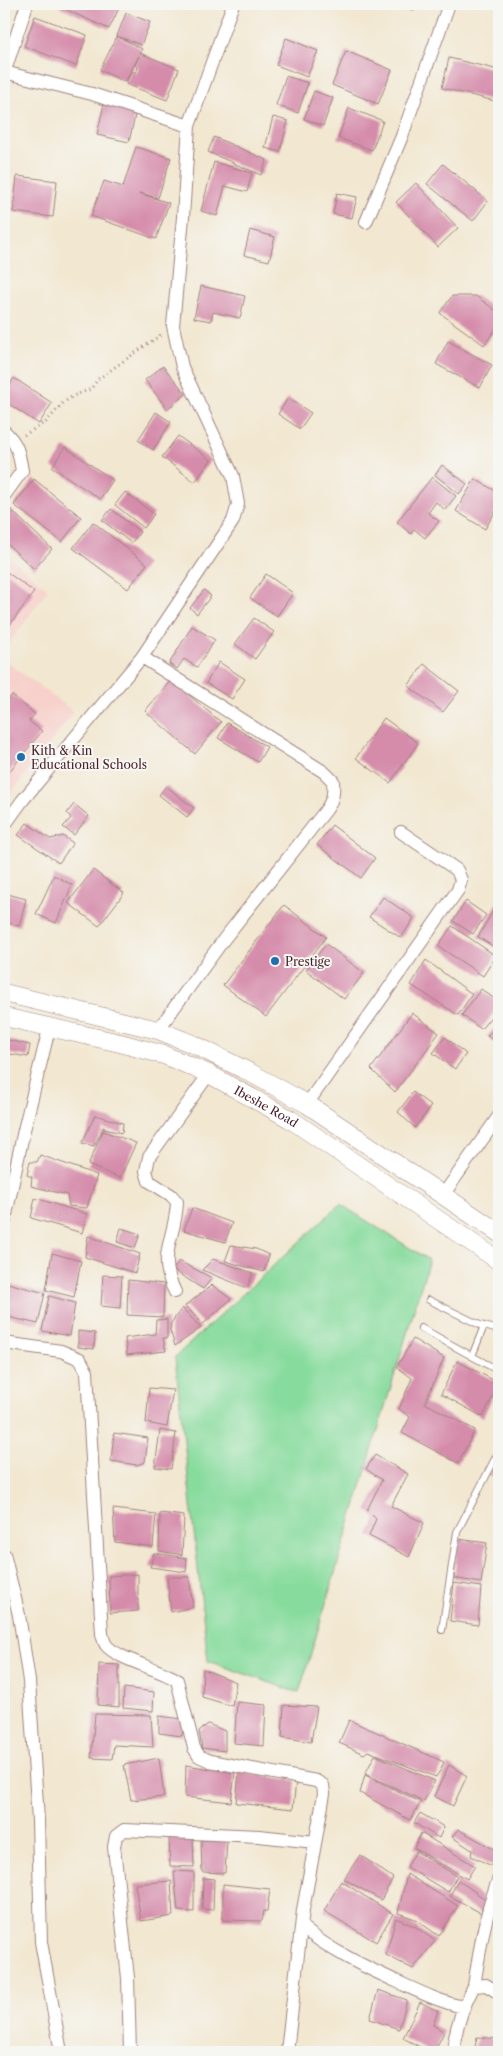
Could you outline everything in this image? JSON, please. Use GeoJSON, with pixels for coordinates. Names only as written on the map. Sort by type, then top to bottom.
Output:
{"type":"FeatureCollection","features":[{"type":"Feature","properties":{"kind":"main road","name":"Ibeshe Road"},"geometry":{"type":"LineString","coordinates":[[4,993],[158,1030],[195,1045],[307,1104],[499,1234]]}},
{"type":"Feature","properties":{"kind":"main road","name":"Ibeshe Road"},"geometry":{"type":"LineString","coordinates":[[4,1017],[49,1029],[120,1043],[164,1055],[209,1074],[290,1119],[499,1261]]}},
{"type":"Feature","properties":{"kind":"street"},"geometry":{"type":"LineString","coordinates":[[27,4],[4,72],[92,94],[189,126]]}},
{"type":"Feature","properties":{"kind":"street"},"geometry":{"type":"LineString","coordinates":[[4,826],[22,801],[142,657],[233,521],[238,504],[233,476],[182,367],[172,326],[183,217],[189,126],[233,4]]}},
{"type":"Feature","properties":{"kind":"street"},"geometry":{"type":"LineString","coordinates":[[366,222],[402,136],[449,4]]}},
{"type":"Feature","properties":{"kind":"street"},"geometry":{"type":"LineString","coordinates":[[4,432],[14,440],[20,456],[22,471],[4,496]]}},
{"type":"Feature","properties":{"kind":"street"},"geometry":{"type":"LineString","coordinates":[[142,657],[324,772],[332,780],[333,790],[332,800],[326,810],[224,939],[158,1030]]}},
{"type":"Feature","properties":{"kind":"street"},"geometry":{"type":"LineString","coordinates":[[307,1104],[458,890],[461,880],[457,870],[401,832]]}},
{"type":"Feature","properties":{"kind":"street"},"geometry":{"type":"LineString","coordinates":[[4,1224],[24,1130],[49,1029]]}},
{"type":"Feature","properties":{"kind":"street"},"geometry":{"type":"LineString","coordinates":[[175,1292],[168,1279],[166,1260],[168,1244],[177,1212],[177,1202],[171,1195],[149,1181],[146,1171],[149,1157],[209,1074]]}},
{"type":"Feature","properties":{"kind":"street"},"geometry":{"type":"LineString","coordinates":[[443,1195],[499,1116]]}},
{"type":"Feature","properties":{"kind":"street"},"geometry":{"type":"LineString","coordinates":[[4,1343],[61,1351],[80,1359],[87,1372],[102,1634],[106,1645],[116,1654],[164,1672],[177,1680],[194,1748],[199,1756],[210,1761],[316,1781],[323,1785],[324,1794],[302,1927],[287,2052]]}},
{"type":"Feature","properties":{"kind":"street"},"geometry":{"type":"LineString","coordinates":[[4,1554],[19,1615],[29,1682],[38,1820],[41,1942],[61,2052]]}},
{"type":"Feature","properties":{"kind":"street"},"geometry":{"type":"LineString","coordinates":[[130,2052],[128,1978],[114,1847],[116,1836],[124,1830],[259,1836],[315,1842]]}},
{"type":"Feature","properties":{"kind":"street"},"geometry":{"type":"LineString","coordinates":[[453,2052],[454,2036],[463,2007],[474,1986],[482,1932],[499,1878]]}},
{"type":"Feature","properties":{"kind":"street"},"geometry":{"type":"LineString","coordinates":[[302,1927],[314,1938],[374,1971],[443,2003],[463,2007]]}},
{"type":"Feature","properties":{"kind":"street"},"geometry":{"type":"LineString","coordinates":[[474,1986],[486,1985],[499,1993]]}},
{"type":"Feature","properties":{"kind":"lane"},"geometry":{"type":"LineString","coordinates":[[429,1300],[484,1326],[499,1330]]}},
{"type":"Feature","properties":{"kind":"lane"},"geometry":{"type":"LineString","coordinates":[[472,1356],[484,1326]]}},
{"type":"Feature","properties":{"kind":"lane"},"geometry":{"type":"LineString","coordinates":[[421,1328],[499,1371]]}},
{"type":"Feature","properties":{"kind":"lane"},"geometry":{"type":"LineString","coordinates":[[442,1630],[457,1532],[499,1450]]}},
{"type":"Feature","properties":{"kind":"path"},"geometry":{"type":"LineString","coordinates":[[14,440],[46,422],[63,403],[73,396],[91,389],[98,379],[172,326]]}},
{"type":"Feature","properties":{"kind":"shaded area"},"geometry":{"type":"Polygon","coordinates":[[[4,553],[48,589],[4,651],[4,553]]]}},
{"type":"Feature","properties":{"kind":"shaded area","name":"Kith & Kin Educational Schools"},"geometry":{"type":"Polygon","coordinates":[[[4,660],[74,712],[4,802],[4,660]]]}},
{"type":"Feature","properties":{"kind":"green space"},"geometry":{"type":"Polygon","coordinates":[[[340,1204],[429,1260],[299,1693],[208,1661],[175,1357],[340,1204]]]}},
{"type":"Feature","properties":{"kind":"building"},"geometry":{"type":"Polygon","coordinates":[[[57,4],[114,4],[120,6],[109,29],[57,4]]]}},
{"type":"Feature","properties":{"kind":"building"},"geometry":{"type":"Polygon","coordinates":[[[385,4],[415,4],[414,10],[385,4]]]}},
{"type":"Feature","properties":{"kind":"building"},"geometry":{"type":"Polygon","coordinates":[[[126,13],[150,22],[141,45],[117,36],[126,13]]]}},
{"type":"Feature","properties":{"kind":"building"},"geometry":{"type":"Polygon","coordinates":[[[35,16],[87,35],[76,66],[24,46],[35,16]]]}},
{"type":"Feature","properties":{"kind":"building"},"geometry":{"type":"Polygon","coordinates":[[[117,36],[142,49],[140,53],[179,69],[167,100],[126,84],[131,71],[136,73],[138,67],[135,65],[139,56],[125,82],[100,70],[117,36]]]}},
{"type":"Feature","properties":{"kind":"building"},"geometry":{"type":"Polygon","coordinates":[[[286,38],[318,51],[307,77],[276,65],[286,38]]]}},
{"type":"Feature","properties":{"kind":"building"},"geometry":{"type":"Polygon","coordinates":[[[346,51],[392,70],[378,104],[332,85],[346,51]]]}},
{"type":"Feature","properties":{"kind":"building"},"geometry":{"type":"Polygon","coordinates":[[[449,58],[499,70],[499,102],[442,88],[449,58]]]}},
{"type":"Feature","properties":{"kind":"building"},"geometry":{"type":"Polygon","coordinates":[[[286,76],[308,83],[298,113],[276,105],[286,76]]]}},
{"type":"Feature","properties":{"kind":"building"},"geometry":{"type":"Polygon","coordinates":[[[314,91],[333,98],[323,126],[304,119],[314,91]]]}},
{"type":"Feature","properties":{"kind":"building"},"geometry":{"type":"Polygon","coordinates":[[[104,104],[136,111],[129,142],[97,135],[104,104]]]}},
{"type":"Feature","properties":{"kind":"building"},"geometry":{"type":"Polygon","coordinates":[[[349,108],[383,121],[372,150],[338,138],[349,108]]]}},
{"type":"Feature","properties":{"kind":"building"},"geometry":{"type":"Polygon","coordinates":[[[273,117],[288,121],[280,152],[265,148],[273,117]]]}},
{"type":"Feature","properties":{"kind":"building"},"geometry":{"type":"Polygon","coordinates":[[[214,137],[267,160],[261,175],[208,152],[214,137]]]}},
{"type":"Feature","properties":{"kind":"building"},"geometry":{"type":"Polygon","coordinates":[[[136,147],[171,158],[158,198],[139,193],[169,203],[156,239],[91,216],[104,181],[123,187],[136,147]]]}},
{"type":"Feature","properties":{"kind":"building"},"geometry":{"type":"Polygon","coordinates":[[[214,162],[252,173],[247,192],[225,186],[217,216],[201,211],[214,162]]]}},
{"type":"Feature","properties":{"kind":"building"},"geometry":{"type":"Polygon","coordinates":[[[443,164],[488,201],[473,221],[427,184],[443,164]]]}},
{"type":"Feature","properties":{"kind":"building"},"geometry":{"type":"Polygon","coordinates":[[[17,176],[57,181],[53,217],[13,212],[17,176]]]}},
{"type":"Feature","properties":{"kind":"building"},"geometry":{"type":"Polygon","coordinates":[[[416,183],[458,228],[438,247],[396,202],[416,183]]]}},
{"type":"Feature","properties":{"kind":"building"},"geometry":{"type":"Polygon","coordinates":[[[337,193],[357,197],[352,218],[333,214],[337,193]]]}},
{"type":"Feature","properties":{"kind":"building"},"geometry":{"type":"Polygon","coordinates":[[[250,230],[275,237],[269,261],[244,255],[250,230]]]}},
{"type":"Feature","properties":{"kind":"building"},"geometry":{"type":"Polygon","coordinates":[[[201,286],[245,296],[240,318],[213,312],[211,321],[194,318],[201,286]]]}},
{"type":"Feature","properties":{"kind":"building"},"geometry":{"type":"Polygon","coordinates":[[[452,296],[476,296],[499,313],[499,325],[484,345],[440,313],[452,296]]]}},
{"type":"Feature","properties":{"kind":"building"},"geometry":{"type":"Polygon","coordinates":[[[448,341],[492,365],[480,388],[436,364],[448,341]]]}},
{"type":"Feature","properties":{"kind":"building"},"geometry":{"type":"Polygon","coordinates":[[[163,366],[186,394],[167,409],[145,380],[163,366]]]}},
{"type":"Feature","properties":{"kind":"building"},"geometry":{"type":"Polygon","coordinates":[[[14,378],[52,403],[39,424],[4,401],[4,394],[14,378]]]}},
{"type":"Feature","properties":{"kind":"building"},"geometry":{"type":"Polygon","coordinates":[[[288,398],[311,413],[300,429],[278,414],[288,398]]]}},
{"type":"Feature","properties":{"kind":"building"},"geometry":{"type":"Polygon","coordinates":[[[156,412],[171,422],[153,450],[138,440],[156,412]]]}},
{"type":"Feature","properties":{"kind":"building"},"geometry":{"type":"Polygon","coordinates":[[[178,436],[211,460],[195,482],[162,457],[178,436]]]}},
{"type":"Feature","properties":{"kind":"building"},"geometry":{"type":"Polygon","coordinates":[[[65,447],[113,480],[100,499],[52,467],[65,447]]]}},
{"type":"Feature","properties":{"kind":"building"},"geometry":{"type":"Polygon","coordinates":[[[442,465],[467,484],[459,494],[435,475],[442,465]]]}},
{"type":"Feature","properties":{"kind":"building"},"geometry":{"type":"Polygon","coordinates":[[[432,477],[456,496],[445,510],[436,502],[428,513],[439,521],[425,538],[414,529],[411,534],[397,522],[432,477]]]}},
{"type":"Feature","properties":{"kind":"building"},"geometry":{"type":"Polygon","coordinates":[[[34,479],[81,517],[62,542],[14,505],[34,479]]]}},
{"type":"Feature","properties":{"kind":"building"},"geometry":{"type":"Polygon","coordinates":[[[475,479],[499,493],[499,505],[485,529],[456,511],[475,479]]]}},
{"type":"Feature","properties":{"kind":"building"},"geometry":{"type":"Polygon","coordinates":[[[125,492],[154,514],[144,528],[115,505],[125,492]]]}},
{"type":"Feature","properties":{"kind":"building"},"geometry":{"type":"Polygon","coordinates":[[[10,509],[52,549],[34,569],[4,541],[4,516],[10,509]]]}},
{"type":"Feature","properties":{"kind":"building"},"geometry":{"type":"Polygon","coordinates":[[[111,509],[140,532],[131,543],[102,520],[111,509]]]}},
{"type":"Feature","properties":{"kind":"building"},"geometry":{"type":"Polygon","coordinates":[[[93,522],[147,564],[128,589],[73,548],[93,522]]]}},
{"type":"Feature","properties":{"kind":"building"},"geometry":{"type":"Polygon","coordinates":[[[4,570],[34,592],[4,633],[4,570]]]}},
{"type":"Feature","properties":{"kind":"building"},"geometry":{"type":"Polygon","coordinates":[[[266,574],[293,593],[277,616],[250,598],[266,574]]]}},
{"type":"Feature","properties":{"kind":"building"},"geometry":{"type":"Polygon","coordinates":[[[204,590],[211,596],[197,614],[190,608],[204,590]]]}},
{"type":"Feature","properties":{"kind":"building"},"geometry":{"type":"Polygon","coordinates":[[[254,618],[274,632],[255,659],[235,644],[254,618]]]}},
{"type":"Feature","properties":{"kind":"building"},"geometry":{"type":"Polygon","coordinates":[[[192,626],[215,640],[197,667],[184,659],[177,669],[169,664],[192,626]]]}},
{"type":"Feature","properties":{"kind":"building"},"geometry":{"type":"Polygon","coordinates":[[[219,662],[245,679],[232,699],[206,683],[219,662]]]}},
{"type":"Feature","properties":{"kind":"building"},"geometry":{"type":"Polygon","coordinates":[[[424,664],[459,691],[443,712],[408,686],[424,664]]]}},
{"type":"Feature","properties":{"kind":"building"},"geometry":{"type":"Polygon","coordinates":[[[171,680],[221,722],[195,754],[145,711],[171,680]]]}},
{"type":"Feature","properties":{"kind":"building"},"geometry":{"type":"Polygon","coordinates":[[[12,695],[35,714],[29,721],[42,731],[4,778],[4,698],[7,701],[12,695]]]}},
{"type":"Feature","properties":{"kind":"building"},"geometry":{"type":"Polygon","coordinates":[[[384,718],[418,743],[390,783],[356,758],[384,718]]]}},
{"type":"Feature","properties":{"kind":"building"},"geometry":{"type":"Polygon","coordinates":[[[227,723],[267,747],[258,762],[218,738],[227,723]]]}},
{"type":"Feature","properties":{"kind":"building"},"geometry":{"type":"Polygon","coordinates":[[[166,786],[194,808],[187,817],[159,795],[166,786]]]}},
{"type":"Feature","properties":{"kind":"building"},"geometry":{"type":"Polygon","coordinates":[[[74,804],[89,816],[74,835],[63,827],[71,818],[67,813],[74,804]]]}},
{"type":"Feature","properties":{"kind":"building"},"geometry":{"type":"Polygon","coordinates":[[[27,823],[50,839],[63,836],[73,843],[59,863],[18,835],[27,823]]]}},
{"type":"Feature","properties":{"kind":"building"},"geometry":{"type":"Polygon","coordinates":[[[332,825],[375,858],[361,878],[317,845],[332,825]]]}},
{"type":"Feature","properties":{"kind":"building"},"geometry":{"type":"Polygon","coordinates":[[[93,870],[124,893],[99,926],[68,903],[93,870]]]}},
{"type":"Feature","properties":{"kind":"building"},"geometry":{"type":"Polygon","coordinates":[[[54,875],[72,885],[56,923],[36,914],[54,875]]]}},
{"type":"Feature","properties":{"kind":"building"},"geometry":{"type":"Polygon","coordinates":[[[4,893],[26,899],[19,926],[4,922],[4,893]]]}},
{"type":"Feature","properties":{"kind":"building"},"geometry":{"type":"Polygon","coordinates":[[[383,897],[414,918],[401,938],[369,917],[383,897]]]}},
{"type":"Feature","properties":{"kind":"building"},"geometry":{"type":"Polygon","coordinates":[[[499,900],[499,950],[478,937],[499,900]]]}},
{"type":"Feature","properties":{"kind":"building"},"geometry":{"type":"Polygon","coordinates":[[[466,901],[486,915],[473,934],[453,921],[466,901]]]}},
{"type":"Feature","properties":{"kind":"building","name":"Prestige"},"geometry":{"type":"Polygon","coordinates":[[[284,905],[326,937],[266,1017],[223,985],[284,905]]]}},
{"type":"Feature","properties":{"kind":"building"},"geometry":{"type":"Polygon","coordinates":[[[452,926],[496,956],[483,976],[438,946],[452,926]]]}},
{"type":"Feature","properties":{"kind":"building"},"geometry":{"type":"Polygon","coordinates":[[[326,944],[364,973],[344,999],[306,970],[326,944]]]}},
{"type":"Feature","properties":{"kind":"building"},"geometry":{"type":"Polygon","coordinates":[[[426,960],[472,994],[458,1015],[411,985],[426,960]]]}},
{"type":"Feature","properties":{"kind":"building"},"geometry":{"type":"Polygon","coordinates":[[[481,989],[499,1002],[499,1007],[481,1029],[462,1015],[481,989]]]}},
{"type":"Feature","properties":{"kind":"building"},"geometry":{"type":"Polygon","coordinates":[[[412,1013],[439,1033],[395,1092],[371,1069],[412,1013]]]}},
{"type":"Feature","properties":{"kind":"building"},"geometry":{"type":"Polygon","coordinates":[[[499,1023],[499,1045],[487,1036],[499,1023]]]}},
{"type":"Feature","properties":{"kind":"building"},"geometry":{"type":"Polygon","coordinates":[[[445,1037],[466,1054],[455,1069],[433,1053],[445,1037]]]}},
{"type":"Feature","properties":{"kind":"building"},"geometry":{"type":"Polygon","coordinates":[[[4,1039],[30,1045],[28,1057],[4,1053],[4,1039]]]}},
{"type":"Feature","properties":{"kind":"building"},"geometry":{"type":"Polygon","coordinates":[[[413,1092],[431,1106],[415,1128],[398,1112],[413,1092]]]}},
{"type":"Feature","properties":{"kind":"building"},"geometry":{"type":"Polygon","coordinates":[[[95,1115],[123,1123],[122,1133],[104,1129],[104,1127],[94,1146],[82,1143],[95,1115]]]}},
{"type":"Feature","properties":{"kind":"building"},"geometry":{"type":"Polygon","coordinates":[[[103,1131],[136,1143],[120,1178],[88,1165],[103,1131]]]}},
{"type":"Feature","properties":{"kind":"building"},"geometry":{"type":"Polygon","coordinates":[[[40,1155],[97,1175],[87,1208],[69,1206],[67,1195],[31,1186],[32,1177],[27,1175],[30,1162],[37,1162],[40,1155]]]}},
{"type":"Feature","properties":{"kind":"building"},"geometry":{"type":"Polygon","coordinates":[[[35,1198],[87,1214],[82,1233],[31,1218],[35,1198]]]}},
{"type":"Feature","properties":{"kind":"building"},"geometry":{"type":"Polygon","coordinates":[[[192,1208],[232,1223],[225,1242],[184,1230],[192,1208]]]}},
{"type":"Feature","properties":{"kind":"building"},"geometry":{"type":"Polygon","coordinates":[[[121,1228],[140,1234],[135,1248],[117,1242],[121,1228]]]}},
{"type":"Feature","properties":{"kind":"building"},"geometry":{"type":"Polygon","coordinates":[[[88,1236],[140,1254],[135,1273],[85,1257],[88,1236]]]}},
{"type":"Feature","properties":{"kind":"building"},"geometry":{"type":"Polygon","coordinates":[[[231,1245],[256,1249],[269,1255],[264,1272],[225,1261],[231,1245]]]}},
{"type":"Feature","properties":{"kind":"building"},"geometry":{"type":"Polygon","coordinates":[[[52,1253],[81,1261],[74,1297],[46,1290],[52,1253]]]}},
{"type":"Feature","properties":{"kind":"building"},"geometry":{"type":"Polygon","coordinates":[[[213,1259],[253,1273],[247,1288],[202,1270],[213,1259]]]}},
{"type":"Feature","properties":{"kind":"building"},"geometry":{"type":"Polygon","coordinates":[[[179,1261],[212,1278],[203,1289],[173,1270],[179,1261]]]}},
{"type":"Feature","properties":{"kind":"building"},"geometry":{"type":"Polygon","coordinates":[[[103,1275],[122,1276],[120,1308],[101,1306],[103,1275]]]}},
{"type":"Feature","properties":{"kind":"building"},"geometry":{"type":"Polygon","coordinates":[[[128,1280],[164,1284],[163,1317],[127,1315],[128,1280]]]}},
{"type":"Feature","properties":{"kind":"building"},"geometry":{"type":"Polygon","coordinates":[[[4,1282],[45,1293],[38,1324],[4,1316],[4,1282]]]}},
{"type":"Feature","properties":{"kind":"building"},"geometry":{"type":"Polygon","coordinates":[[[212,1285],[231,1299],[203,1324],[185,1306],[212,1285]]]}},
{"type":"Feature","properties":{"kind":"building"},"geometry":{"type":"Polygon","coordinates":[[[49,1296],[75,1303],[70,1336],[42,1331],[49,1296]]]}},
{"type":"Feature","properties":{"kind":"building"},"geometry":{"type":"Polygon","coordinates":[[[182,1308],[201,1328],[175,1346],[170,1330],[171,1323],[182,1308]]]}},
{"type":"Feature","properties":{"kind":"building"},"geometry":{"type":"Polygon","coordinates":[[[167,1319],[167,1338],[163,1338],[166,1351],[127,1355],[125,1338],[155,1334],[156,1320],[167,1319]]]}},
{"type":"Feature","properties":{"kind":"building"},"geometry":{"type":"Polygon","coordinates":[[[78,1331],[95,1333],[94,1349],[78,1347],[78,1331]]]}},
{"type":"Feature","properties":{"kind":"building"},"geometry":{"type":"Polygon","coordinates":[[[413,1339],[444,1358],[425,1403],[475,1430],[458,1463],[402,1433],[410,1417],[399,1409],[412,1378],[397,1367],[413,1339]]]}},
{"type":"Feature","properties":{"kind":"building"},"geometry":{"type":"Polygon","coordinates":[[[457,1361],[499,1383],[483,1417],[441,1394],[457,1361]]]}},
{"type":"Feature","properties":{"kind":"building"},"geometry":{"type":"Polygon","coordinates":[[[149,1388],[173,1390],[167,1427],[146,1423],[149,1388]]]}},
{"type":"Feature","properties":{"kind":"building"},"geometry":{"type":"Polygon","coordinates":[[[160,1430],[176,1433],[171,1469],[155,1467],[160,1430]]]}},
{"type":"Feature","properties":{"kind":"building"},"geometry":{"type":"Polygon","coordinates":[[[114,1433],[148,1438],[145,1462],[137,1465],[111,1461],[114,1433]]]}},
{"type":"Feature","properties":{"kind":"building"},"geometry":{"type":"Polygon","coordinates":[[[375,1455],[408,1474],[391,1506],[424,1523],[409,1557],[369,1536],[376,1519],[367,1510],[382,1480],[366,1469],[375,1455]]]}},
{"type":"Feature","properties":{"kind":"building"},"geometry":{"type":"Polygon","coordinates":[[[499,1456],[499,1479],[490,1473],[499,1456]]]}},
{"type":"Feature","properties":{"kind":"building"},"geometry":{"type":"Polygon","coordinates":[[[113,1509],[156,1514],[153,1547],[115,1542],[113,1509]]]}},
{"type":"Feature","properties":{"kind":"building"},"geometry":{"type":"Polygon","coordinates":[[[160,1513],[184,1516],[182,1555],[159,1551],[160,1513]]]}},
{"type":"Feature","properties":{"kind":"building"},"geometry":{"type":"Polygon","coordinates":[[[458,1539],[487,1543],[481,1583],[454,1578],[458,1539]]]}},
{"type":"Feature","properties":{"kind":"building"},"geometry":{"type":"Polygon","coordinates":[[[154,1553],[187,1558],[186,1572],[150,1567],[154,1553]]]}},
{"type":"Feature","properties":{"kind":"building"},"geometry":{"type":"Polygon","coordinates":[[[138,1574],[138,1611],[110,1613],[109,1576],[138,1574]]]}},
{"type":"Feature","properties":{"kind":"building"},"geometry":{"type":"Polygon","coordinates":[[[167,1577],[189,1577],[193,1607],[171,1612],[167,1577]]]}},
{"type":"Feature","properties":{"kind":"building"},"geometry":{"type":"Polygon","coordinates":[[[454,1583],[481,1587],[478,1625],[450,1621],[454,1583]]]}},
{"type":"Feature","properties":{"kind":"building"},"geometry":{"type":"Polygon","coordinates":[[[99,1664],[119,1665],[119,1707],[98,1705],[99,1664]]]}},
{"type":"Feature","properties":{"kind":"building"},"geometry":{"type":"Polygon","coordinates":[[[203,1669],[236,1682],[232,1706],[202,1697],[203,1669]]]}},
{"type":"Feature","properties":{"kind":"building"},"geometry":{"type":"Polygon","coordinates":[[[124,1688],[154,1692],[153,1711],[123,1708],[124,1688]]]}},
{"type":"Feature","properties":{"kind":"building"},"geometry":{"type":"Polygon","coordinates":[[[237,1702],[266,1705],[264,1746],[234,1743],[237,1702]]]}},
{"type":"Feature","properties":{"kind":"building"},"geometry":{"type":"Polygon","coordinates":[[[284,1705],[317,1707],[311,1742],[282,1737],[284,1705]]]}},
{"type":"Feature","properties":{"kind":"building"},"geometry":{"type":"Polygon","coordinates":[[[95,1714],[151,1715],[153,1747],[114,1745],[112,1759],[91,1758],[95,1714]]]}},
{"type":"Feature","properties":{"kind":"building"},"geometry":{"type":"Polygon","coordinates":[[[159,1716],[183,1719],[182,1736],[159,1733],[159,1716]]]}},
{"type":"Feature","properties":{"kind":"building"},"geometry":{"type":"Polygon","coordinates":[[[349,1720],[444,1762],[441,1769],[436,1777],[368,1751],[364,1754],[339,1743],[349,1720]]]}},
{"type":"Feature","properties":{"kind":"building"},"geometry":{"type":"Polygon","coordinates":[[[208,1724],[225,1731],[225,1751],[202,1748],[199,1731],[208,1724]]]}},
{"type":"Feature","properties":{"kind":"building"},"geometry":{"type":"Polygon","coordinates":[[[375,1755],[435,1781],[424,1801],[365,1774],[375,1755]]]}},
{"type":"Feature","properties":{"kind":"building"},"geometry":{"type":"Polygon","coordinates":[[[159,1758],[164,1797],[131,1800],[124,1765],[159,1758]]]}},
{"type":"Feature","properties":{"kind":"building"},"geometry":{"type":"Polygon","coordinates":[[[186,1765],[235,1773],[231,1802],[185,1797],[186,1765]]]}},
{"type":"Feature","properties":{"kind":"building"},"geometry":{"type":"Polygon","coordinates":[[[449,1765],[467,1776],[453,1806],[434,1796],[449,1765]]]}},
{"type":"Feature","properties":{"kind":"building"},"geometry":{"type":"Polygon","coordinates":[[[239,1771],[296,1781],[293,1809],[236,1803],[239,1771]]]}},
{"type":"Feature","properties":{"kind":"building"},"geometry":{"type":"Polygon","coordinates":[[[365,1775],[421,1802],[410,1820],[360,1793],[365,1775]]]}},
{"type":"Feature","properties":{"kind":"building"},"geometry":{"type":"Polygon","coordinates":[[[420,1813],[444,1827],[439,1838],[414,1823],[420,1813]]]}},
{"type":"Feature","properties":{"kind":"building"},"geometry":{"type":"Polygon","coordinates":[[[458,1829],[499,1852],[492,1866],[471,1856],[472,1850],[452,1837],[458,1829]]]}},
{"type":"Feature","properties":{"kind":"building"},"geometry":{"type":"Polygon","coordinates":[[[421,1833],[475,1866],[467,1879],[414,1848],[421,1833]]]}},
{"type":"Feature","properties":{"kind":"building"},"geometry":{"type":"Polygon","coordinates":[[[193,1836],[194,1867],[170,1866],[169,1837],[193,1836]]]}},
{"type":"Feature","properties":{"kind":"building"},"geometry":{"type":"Polygon","coordinates":[[[201,1840],[227,1840],[225,1873],[202,1872],[201,1840]]]}},
{"type":"Feature","properties":{"kind":"building"},"geometry":{"type":"Polygon","coordinates":[[[416,1851],[457,1876],[448,1892],[407,1867],[416,1851]]]}},
{"type":"Feature","properties":{"kind":"building"},"geometry":{"type":"Polygon","coordinates":[[[360,1855],[393,1878],[381,1900],[344,1879],[360,1855]]]}},
{"type":"Feature","properties":{"kind":"building"},"geometry":{"type":"Polygon","coordinates":[[[174,1871],[194,1872],[194,1912],[178,1911],[174,1871]]]}},
{"type":"Feature","properties":{"kind":"building"},"geometry":{"type":"Polygon","coordinates":[[[407,1874],[458,1906],[439,1936],[415,1919],[398,1913],[407,1874]]]}},
{"type":"Feature","properties":{"kind":"building"},"geometry":{"type":"Polygon","coordinates":[[[203,1878],[214,1879],[213,1910],[202,1909],[203,1878]]]}},
{"type":"Feature","properties":{"kind":"building"},"geometry":{"type":"Polygon","coordinates":[[[458,1880],[485,1899],[481,1913],[450,1896],[458,1880]]]}},
{"type":"Feature","properties":{"kind":"building"},"geometry":{"type":"Polygon","coordinates":[[[171,1881],[173,1916],[141,1921],[135,1884],[171,1881]]]}},
{"type":"Feature","properties":{"kind":"building"},"geometry":{"type":"Polygon","coordinates":[[[341,1881],[393,1914],[376,1942],[324,1911],[341,1881]]]}},
{"type":"Feature","properties":{"kind":"building"},"geometry":{"type":"Polygon","coordinates":[[[223,1884],[270,1889],[267,1911],[264,1911],[262,1921],[223,1920],[223,1884]]]}},
{"type":"Feature","properties":{"kind":"building"},"geometry":{"type":"Polygon","coordinates":[[[396,1918],[416,1927],[435,1941],[413,1969],[386,1955],[396,1918]]]}},
{"type":"Feature","properties":{"kind":"building"},"geometry":{"type":"Polygon","coordinates":[[[378,1990],[407,2000],[399,2029],[370,2019],[378,1990]]]}},
{"type":"Feature","properties":{"kind":"building"},"geometry":{"type":"Polygon","coordinates":[[[420,2002],[438,2011],[433,2025],[444,2032],[434,2052],[430,2052],[403,2038],[420,2002]]]}},
{"type":"Feature","properties":{"kind":"building"},"geometry":{"type":"Polygon","coordinates":[[[477,2037],[499,2039],[499,2052],[474,2052],[477,2037]]]}},
{"type":"Feature","properties":{"kind":"place","name":"Kith & Kin Educational Schools"},"geometry":{"type":"Point","coordinates":[21,757]}},
{"type":"Feature","properties":{"kind":"place","name":"Prestige"},"geometry":{"type":"Point","coordinates":[275,961]}}]}
